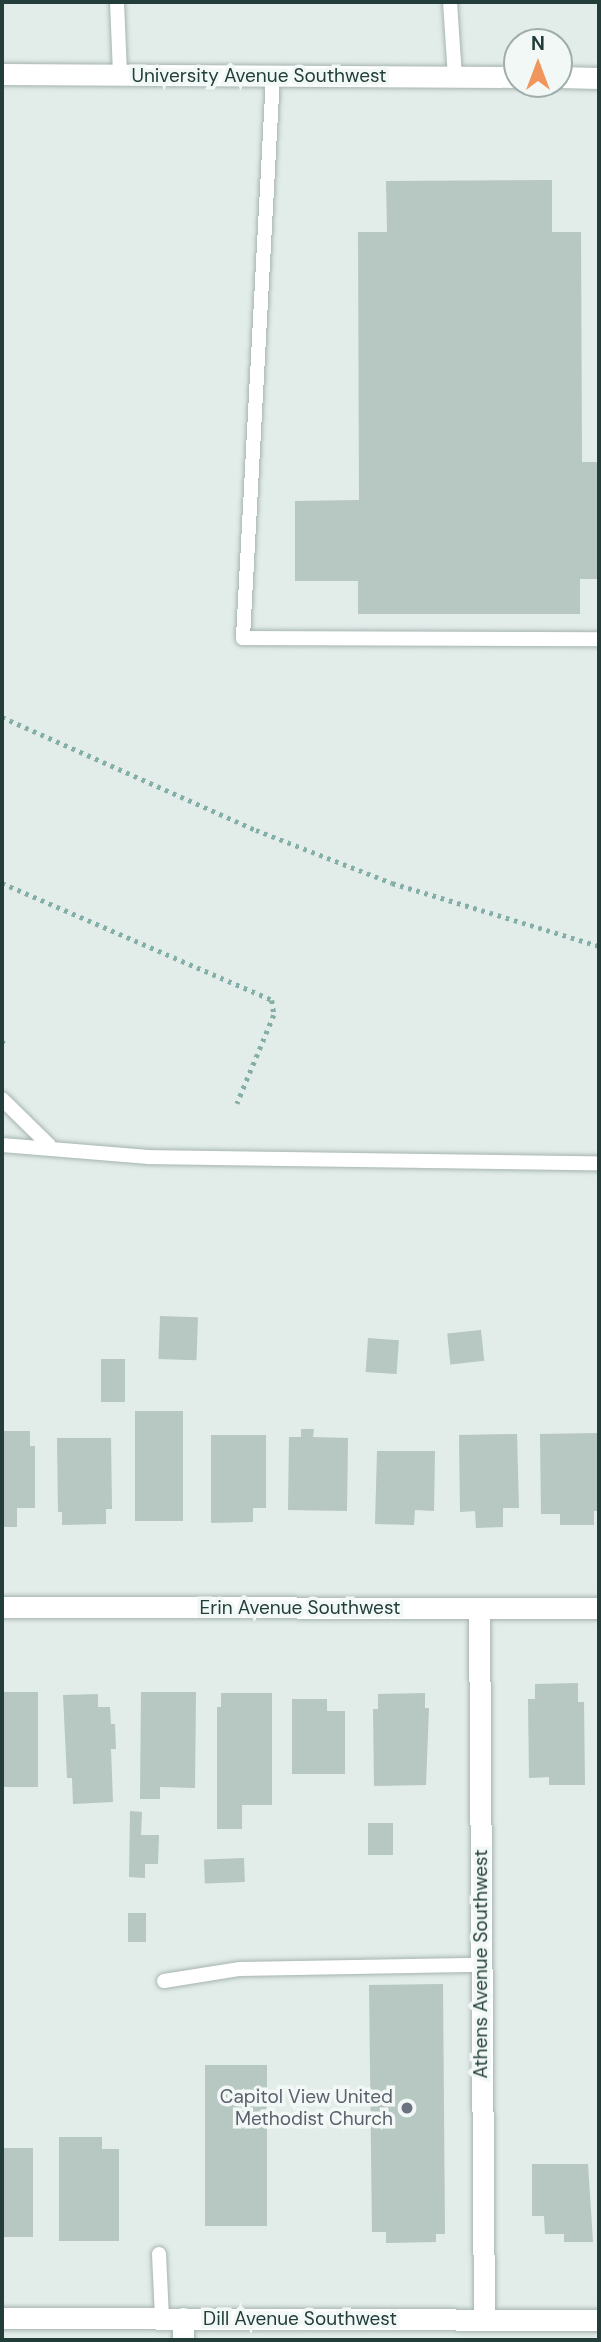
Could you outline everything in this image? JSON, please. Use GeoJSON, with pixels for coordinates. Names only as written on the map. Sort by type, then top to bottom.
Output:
{"type":"FeatureCollection","features":[{"type":"Feature","properties":{"kind":"street","name":"University Avenue Southwest"},"geometry":{"type":"LineString","coordinates":[[2,74],[503,77]]}},
{"type":"Feature","properties":{"kind":"street"},"geometry":{"type":"LineString","coordinates":[[573,78],[599,78]]}},
{"type":"Feature","properties":{"kind":"street","name":"Erin Avenue Southwest"},"geometry":{"type":"LineString","coordinates":[[2,1607],[599,1608]]}},
{"type":"Feature","properties":{"kind":"street","name":"Athens Avenue Southwest"},"geometry":{"type":"LineString","coordinates":[[479,1608],[484,2319]]}},
{"type":"Feature","properties":{"kind":"street","name":"Dill Avenue Southwest"},"geometry":{"type":"LineString","coordinates":[[2,2318],[599,2320]]}},
{"type":"Feature","properties":{"kind":"street"},"geometry":{"type":"LineString","coordinates":[[173,2318],[183,2340]]}},
{"type":"Feature","properties":{"kind":"lane"},"geometry":{"type":"LineString","coordinates":[[117,2],[120,75]]}},
{"type":"Feature","properties":{"kind":"lane"},"geometry":{"type":"LineString","coordinates":[[450,2],[455,77]]}},
{"type":"Feature","properties":{"kind":"lane"},"geometry":{"type":"LineString","coordinates":[[273,76],[243,638],[599,639]]}},
{"type":"Feature","properties":{"kind":"lane"},"geometry":{"type":"LineString","coordinates":[[2,1099],[49,1145]]}},
{"type":"Feature","properties":{"kind":"lane"},"geometry":{"type":"LineString","coordinates":[[2,1144],[49,1145],[149,1157],[599,1163]]}},
{"type":"Feature","properties":{"kind":"lane"},"geometry":{"type":"LineString","coordinates":[[164,1981],[253,1969],[481,1965]]}},
{"type":"Feature","properties":{"kind":"lane"},"geometry":{"type":"LineString","coordinates":[[159,2254],[173,2318]]}},
{"type":"Feature","properties":{"kind":"path"},"geometry":{"type":"LineString","coordinates":[[2,717],[256,830],[393,883],[599,946]]}},
{"type":"Feature","properties":{"kind":"path"},"geometry":{"type":"LineString","coordinates":[[2,883],[272,1000],[274,1015],[237,1104]]}},
{"type":"Feature","properties":{"kind":"building"},"geometry":{"type":"Polygon","coordinates":[[[552,180],[552,232],[581,232],[582,462],[599,462],[599,579],[580,579],[580,614],[358,614],[358,581],[295,581],[295,501],[359,500],[358,232],[387,232],[386,181],[552,180]]]}},
{"type":"Feature","properties":{"kind":"building"},"geometry":{"type":"Polygon","coordinates":[[[160,1316],[198,1317],[196,1360],[158,1359],[160,1316]]]}},
{"type":"Feature","properties":{"kind":"building"},"geometry":{"type":"Polygon","coordinates":[[[481,1330],[484,1361],[450,1364],[447,1334],[481,1330]]]}},
{"type":"Feature","properties":{"kind":"building"},"geometry":{"type":"Polygon","coordinates":[[[368,1338],[399,1340],[397,1374],[366,1372],[368,1338]]]}},
{"type":"Feature","properties":{"kind":"building"},"geometry":{"type":"Polygon","coordinates":[[[101,1359],[125,1359],[125,1402],[101,1402],[101,1359]]]}},
{"type":"Feature","properties":{"kind":"building"},"geometry":{"type":"Polygon","coordinates":[[[135,1411],[183,1411],[183,1521],[135,1521],[135,1411]]]}},
{"type":"Feature","properties":{"kind":"building"},"geometry":{"type":"Polygon","coordinates":[[[301,1429],[314,1429],[313,1437],[348,1438],[347,1511],[288,1510],[289,1437],[301,1437],[301,1429]]]}},
{"type":"Feature","properties":{"kind":"building"},"geometry":{"type":"Polygon","coordinates":[[[2,1431],[30,1431],[30,1446],[35,1446],[35,1508],[17,1508],[17,1527],[2,1527],[2,1431]]]}},
{"type":"Feature","properties":{"kind":"building"},"geometry":{"type":"Polygon","coordinates":[[[599,1433],[599,1511],[594,1511],[594,1525],[560,1525],[560,1514],[541,1514],[540,1434],[599,1433]]]}},
{"type":"Feature","properties":{"kind":"building"},"geometry":{"type":"Polygon","coordinates":[[[517,1434],[519,1508],[503,1508],[503,1527],[476,1528],[475,1511],[460,1512],[459,1435],[517,1434]]]}},
{"type":"Feature","properties":{"kind":"building"},"geometry":{"type":"Polygon","coordinates":[[[211,1435],[266,1435],[266,1508],[253,1508],[253,1522],[211,1523],[211,1435]]]}},
{"type":"Feature","properties":{"kind":"building"},"geometry":{"type":"Polygon","coordinates":[[[57,1438],[111,1438],[112,1509],[106,1509],[106,1524],[62,1525],[62,1512],[58,1512],[57,1438]]]}},
{"type":"Feature","properties":{"kind":"building"},"geometry":{"type":"Polygon","coordinates":[[[377,1451],[435,1451],[434,1511],[415,1510],[414,1525],[375,1524],[377,1451]]]}},
{"type":"Feature","properties":{"kind":"building"},"geometry":{"type":"Polygon","coordinates":[[[578,1683],[578,1702],[584,1702],[585,1785],[549,1785],[549,1777],[529,1778],[528,1699],[535,1699],[535,1684],[578,1683]]]}},
{"type":"Feature","properties":{"kind":"building"},"geometry":{"type":"Polygon","coordinates":[[[2,1692],[38,1692],[38,1787],[2,1787],[2,1692]]]}},
{"type":"Feature","properties":{"kind":"building"},"geometry":{"type":"Polygon","coordinates":[[[141,1692],[196,1692],[195,1788],[160,1787],[160,1799],[140,1799],[141,1692]]]}},
{"type":"Feature","properties":{"kind":"building"},"geometry":{"type":"Polygon","coordinates":[[[221,1693],[272,1693],[272,1805],[242,1805],[242,1829],[217,1829],[217,1707],[221,1707],[221,1693]]]}},
{"type":"Feature","properties":{"kind":"building"},"geometry":{"type":"Polygon","coordinates":[[[425,1693],[425,1708],[429,1708],[426,1785],[374,1786],[373,1709],[378,1709],[378,1694],[425,1693]]]}},
{"type":"Feature","properties":{"kind":"building"},"geometry":{"type":"Polygon","coordinates":[[[98,1694],[98,1707],[110,1707],[111,1724],[115,1724],[116,1749],[111,1749],[113,1802],[73,1804],[72,1778],[67,1778],[63,1695],[98,1694]]]}},
{"type":"Feature","properties":{"kind":"building"},"geometry":{"type":"Polygon","coordinates":[[[292,1699],[327,1699],[327,1711],[345,1711],[345,1774],[292,1774],[292,1699]]]}},
{"type":"Feature","properties":{"kind":"building"},"geometry":{"type":"Polygon","coordinates":[[[130,1811],[142,1812],[141,1835],[159,1835],[158,1864],[145,1864],[145,1878],[129,1877],[130,1811]]]}},
{"type":"Feature","properties":{"kind":"building"},"geometry":{"type":"Polygon","coordinates":[[[368,1823],[393,1823],[393,1855],[368,1855],[368,1823]]]}},
{"type":"Feature","properties":{"kind":"building"},"geometry":{"type":"Polygon","coordinates":[[[244,1858],[245,1882],[205,1883],[204,1859],[244,1858]]]}},
{"type":"Feature","properties":{"kind":"building"},"geometry":{"type":"Polygon","coordinates":[[[128,1913],[146,1913],[146,1942],[128,1942],[128,1913]]]}},
{"type":"Feature","properties":{"kind":"building","name":"Capitol View United Methodist Church"},"geometry":{"type":"Polygon","coordinates":[[[443,1984],[445,2234],[436,2234],[436,2242],[386,2243],[386,2232],[372,2232],[369,1985],[443,1984]]]}},
{"type":"Feature","properties":{"kind":"building"},"geometry":{"type":"Polygon","coordinates":[[[205,2065],[267,2065],[267,2226],[205,2226],[205,2065]]]}},
{"type":"Feature","properties":{"kind":"building"},"geometry":{"type":"Polygon","coordinates":[[[59,2137],[102,2137],[102,2149],[119,2149],[119,2241],[59,2241],[59,2137]]]}},
{"type":"Feature","properties":{"kind":"building"},"geometry":{"type":"Polygon","coordinates":[[[2,2148],[33,2148],[33,2237],[2,2237],[2,2148]]]}},
{"type":"Feature","properties":{"kind":"building"},"geometry":{"type":"Polygon","coordinates":[[[532,2164],[588,2164],[593,2242],[564,2242],[564,2234],[545,2234],[544,2216],[532,2216],[532,2164]]]}},
{"type":"Feature","properties":{"kind":"place","name":"Capitol View United Methodist Church"},"geometry":{"type":"Point","coordinates":[407,2108]}}]}
